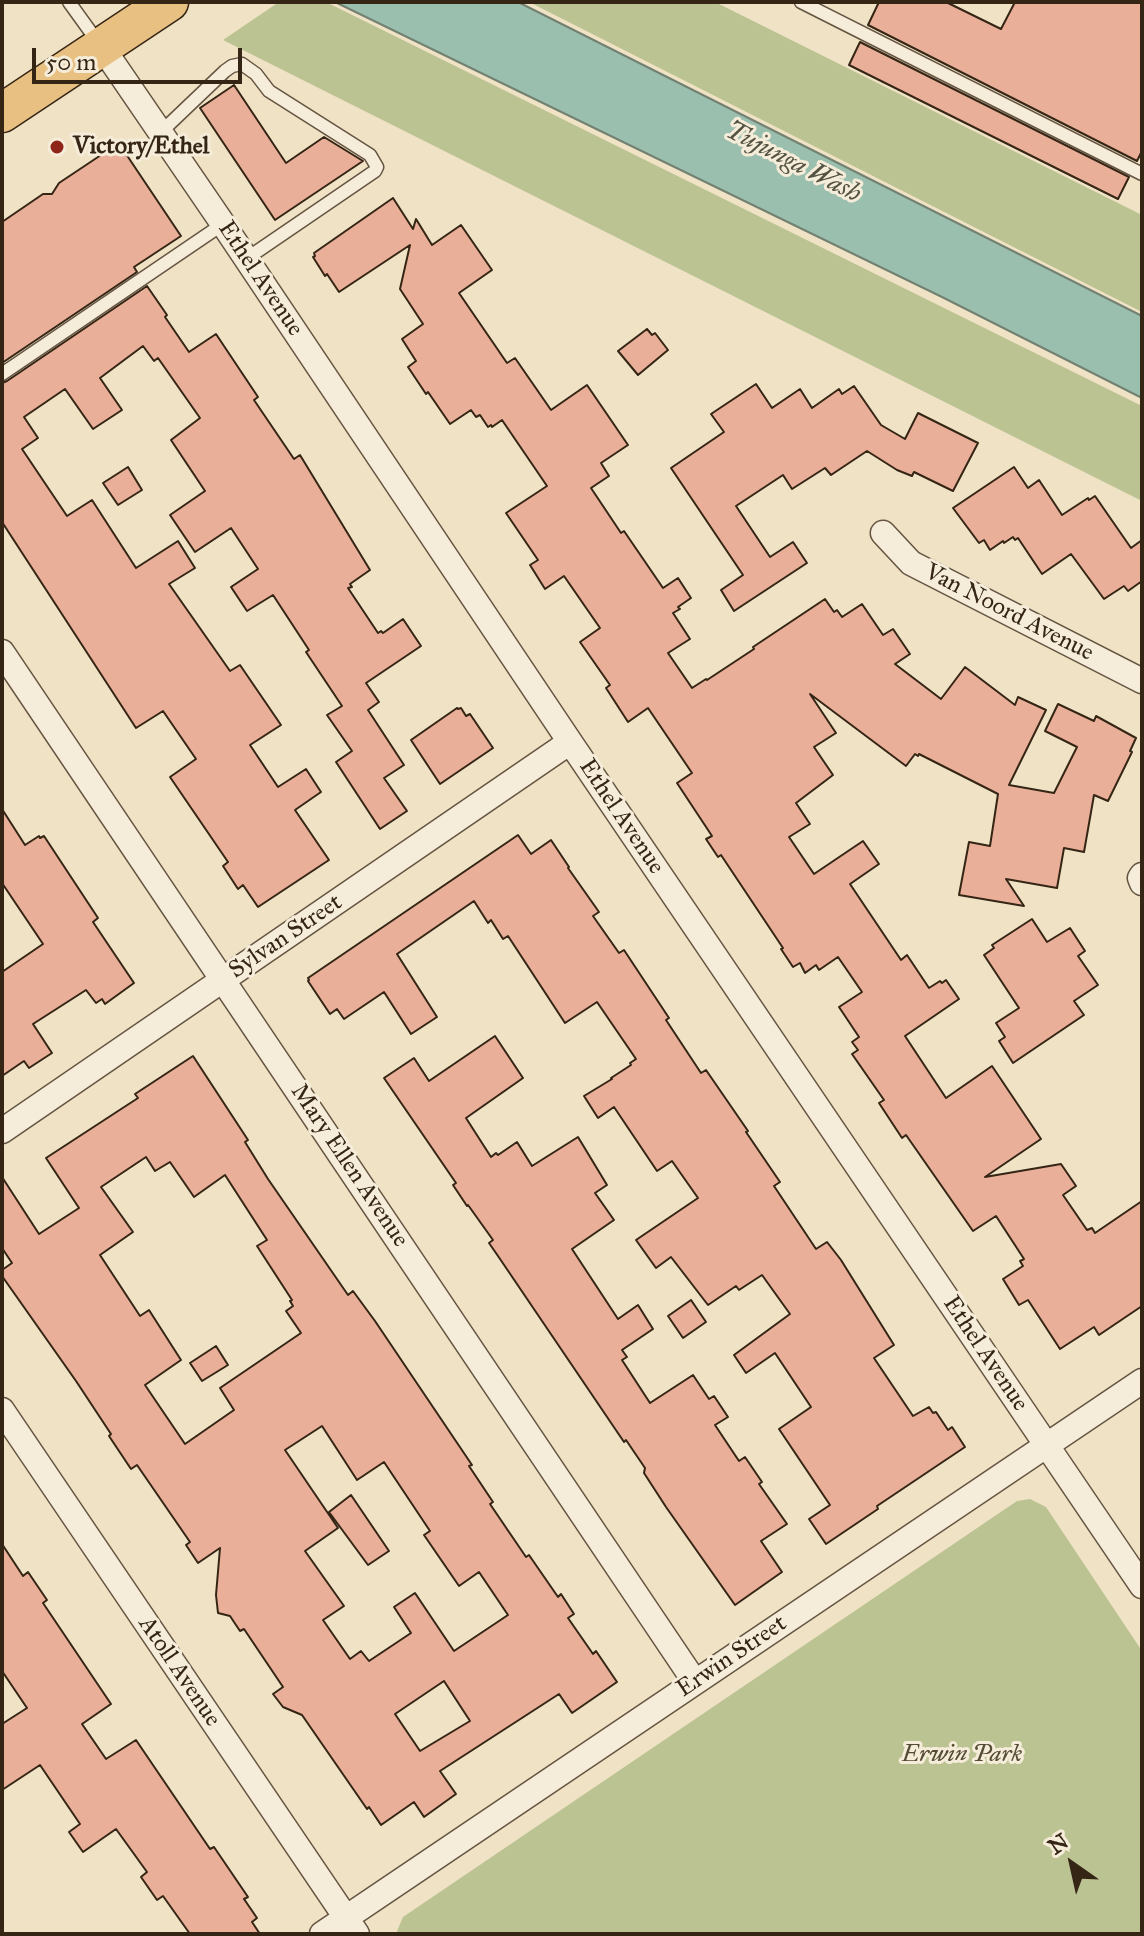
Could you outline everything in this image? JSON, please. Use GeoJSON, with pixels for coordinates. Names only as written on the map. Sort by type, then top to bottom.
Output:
{"type":"FeatureCollection","features":[{"type":"Feature","properties":{"kind":"main road"},"geometry":{"type":"LineString","coordinates":[[2,113],[169,2]]}},
{"type":"Feature","properties":{"kind":"street","name":"Ethel Avenue"},"geometry":{"type":"LineString","coordinates":[[102,47],[1142,1586]]}},
{"type":"Feature","properties":{"kind":"street","name":"Van Noord Avenue"},"geometry":{"type":"LineString","coordinates":[[883,533],[911,563],[1142,681]]}},
{"type":"Feature","properties":{"kind":"street","name":"Mary Ellen Avenue"},"geometry":{"type":"LineString","coordinates":[[2,652],[695,1682]]}},
{"type":"Feature","properties":{"kind":"street","name":"Sylvan Street"},"geometry":{"type":"LineString","coordinates":[[2,1131],[570,742]]}},
{"type":"Feature","properties":{"kind":"street"},"geometry":{"type":"LineString","coordinates":[[1142,875],[1142,883]]}},
{"type":"Feature","properties":{"kind":"street","name":"Erwin Street"},"geometry":{"type":"LineString","coordinates":[[322,1934],[351,1926],[695,1682],[1142,1381]]}},
{"type":"Feature","properties":{"kind":"street","name":"Atoll Avenue"},"geometry":{"type":"LineString","coordinates":[[2,1410],[351,1926]]}},
{"type":"Feature","properties":{"kind":"lane"},"geometry":{"type":"LineString","coordinates":[[69,2],[102,47]]}},
{"type":"Feature","properties":{"kind":"lane"},"geometry":{"type":"LineString","coordinates":[[801,2],[1142,174]]}},
{"type":"Feature","properties":{"kind":"lane"},"geometry":{"type":"LineString","coordinates":[[161,132],[225,71],[242,64],[256,74],[269,91],[370,155],[377,167],[375,171],[246,259]]}},
{"type":"Feature","properties":{"kind":"lane"},"geometry":{"type":"LineString","coordinates":[[2,374],[223,224]]}},
{"type":"Feature","properties":{"kind":"green space"},"geometry":{"type":"Polygon","coordinates":[[[279,2],[326,2],[1142,406],[1142,501],[223,40],[279,2]]]}},
{"type":"Feature","properties":{"kind":"green space"},"geometry":{"type":"Polygon","coordinates":[[[529,2],[715,2],[1142,215],[1142,312],[529,2]]]}},
{"type":"Feature","properties":{"kind":"green space","name":"Erwin Park"},"geometry":{"type":"Polygon","coordinates":[[[1030,1499],[1046,1507],[1142,1651],[1142,1934],[398,1934],[403,1917],[1017,1501],[1030,1499]]]}},
{"type":"Feature","properties":{"kind":"water","name":"Tujunga Wash"},"geometry":{"type":"Polygon","coordinates":[[[335,2],[518,2],[1142,316],[1142,398],[942,297],[335,2]]]}},
{"type":"Feature","properties":{"kind":"building"},"geometry":{"type":"Polygon","coordinates":[[[879,2],[946,2],[1001,29],[1015,2],[1142,2],[1142,151],[1137,161],[868,25],[879,2]]]}},
{"type":"Feature","properties":{"kind":"building"},"geometry":{"type":"Polygon","coordinates":[[[860,42],[1129,177],[1118,199],[849,65],[860,42]]]}},
{"type":"Feature","properties":{"kind":"building"},"geometry":{"type":"Polygon","coordinates":[[[234,85],[286,163],[324,137],[363,161],[275,220],[200,108],[234,85]]]}},
{"type":"Feature","properties":{"kind":"building"},"geometry":{"type":"Polygon","coordinates":[[[116,145],[119,150],[122,148],[181,236],[134,267],[137,272],[2,363],[2,222],[43,194],[52,194],[59,183],[116,145]]]}},
{"type":"Feature","properties":{"kind":"building"},"geometry":{"type":"Polygon","coordinates":[[[393,198],[413,229],[416,219],[432,245],[461,225],[492,270],[459,293],[507,363],[515,358],[551,410],[587,385],[628,445],[601,463],[609,476],[591,488],[663,588],[678,578],[691,598],[673,613],[690,639],[668,653],[692,688],[825,599],[842,617],[862,604],[883,635],[893,629],[910,654],[895,664],[941,699],[965,667],[1015,705],[1018,697],[1046,710],[1009,785],[1054,793],[1077,747],[1045,731],[1058,704],[1094,721],[1096,716],[1136,738],[1108,801],[1094,795],[1084,852],[1064,848],[1057,888],[1006,879],[1024,906],[959,895],[969,842],[990,846],[998,794],[919,754],[915,754],[906,766],[810,694],[836,733],[814,747],[833,775],[796,803],[810,824],[789,837],[814,874],[863,841],[879,864],[850,884],[901,960],[907,955],[929,988],[946,980],[959,999],[905,1036],[946,1098],[992,1066],[1041,1139],[985,1177],[1061,1164],[1076,1186],[1063,1195],[1087,1230],[1092,1228],[1095,1233],[1142,1201],[1142,1306],[1099,1335],[1094,1327],[1060,1349],[1028,1300],[1019,1305],[1003,1279],[1023,1266],[1020,1261],[1024,1259],[996,1216],[973,1231],[906,1135],[902,1138],[879,1103],[884,1100],[852,1054],[858,1050],[852,1042],[859,1037],[839,1007],[862,992],[838,957],[819,970],[816,965],[805,973],[800,963],[793,967],[721,855],[718,857],[706,839],[712,836],[677,783],[692,773],[648,708],[628,722],[606,688],[610,685],[580,642],[600,628],[564,576],[545,589],[530,565],[538,560],[506,513],[547,486],[502,420],[488,427],[480,415],[476,417],[471,410],[450,424],[408,367],[416,361],[402,339],[423,324],[400,289],[410,245],[339,292],[313,257],[314,253],[393,198]]]}},
{"type":"Feature","properties":{"kind":"building"},"geometry":{"type":"Polygon","coordinates":[[[147,286],[189,352],[216,334],[258,397],[254,400],[294,459],[300,455],[370,570],[348,588],[378,633],[383,633],[403,619],[421,646],[366,683],[379,702],[368,710],[404,765],[384,778],[407,811],[380,829],[336,762],[352,751],[327,715],[342,706],[306,652],[309,650],[273,595],[247,611],[231,587],[258,569],[231,528],[195,552],[170,515],[205,491],[171,440],[200,418],[158,358],[154,361],[143,346],[100,378],[122,410],[93,429],[65,389],[24,417],[38,438],[22,449],[67,516],[92,500],[136,568],[178,541],[195,568],[169,584],[230,671],[240,665],[281,725],[250,745],[278,787],[306,769],[321,792],[295,810],[329,860],[258,907],[243,885],[238,889],[223,866],[228,862],[170,777],[196,759],[163,711],[136,728],[2,522],[2,383],[147,286]]]}},
{"type":"Feature","properties":{"kind":"building"},"geometry":{"type":"Polygon","coordinates":[[[647,329],[652,335],[655,333],[668,350],[638,375],[618,351],[647,329]]]}},
{"type":"Feature","properties":{"kind":"building"},"geometry":{"type":"Polygon","coordinates":[[[756,384],[772,408],[800,389],[812,408],[839,389],[842,394],[854,386],[881,425],[905,439],[918,413],[978,443],[953,491],[914,472],[912,476],[897,470],[867,451],[831,475],[825,468],[792,489],[783,475],[736,506],[770,557],[793,542],[807,563],[734,611],[721,590],[743,575],[671,468],[724,432],[711,414],[756,384]]]}},
{"type":"Feature","properties":{"kind":"building"},"geometry":{"type":"Polygon","coordinates":[[[128,467],[142,490],[118,505],[103,483],[128,467]]]}},
{"type":"Feature","properties":{"kind":"building"},"geometry":{"type":"Polygon","coordinates":[[[1014,467],[1028,488],[1039,480],[1062,515],[1095,496],[1131,548],[1142,540],[1142,581],[1128,591],[1124,586],[1104,599],[1071,554],[1042,574],[1018,538],[1003,541],[990,550],[984,540],[979,543],[953,508],[1014,467]]]}},
{"type":"Feature","properties":{"kind":"building"},"geometry":{"type":"Polygon","coordinates":[[[461,708],[466,716],[470,714],[493,748],[440,784],[411,740],[461,708]]]}},
{"type":"Feature","properties":{"kind":"building"},"geometry":{"type":"Polygon","coordinates":[[[2,809],[25,845],[44,836],[98,918],[93,922],[134,983],[105,1004],[102,999],[96,1003],[86,990],[33,1024],[52,1053],[29,1068],[24,1061],[2,1076],[2,972],[43,944],[2,883],[2,809]]]}},
{"type":"Feature","properties":{"kind":"building"},"geometry":{"type":"Polygon","coordinates":[[[518,835],[531,854],[551,840],[599,912],[593,916],[619,953],[624,950],[701,1073],[706,1070],[748,1131],[780,1182],[774,1186],[816,1249],[827,1242],[841,1260],[894,1345],[874,1358],[913,1416],[929,1407],[948,1430],[952,1427],[965,1447],[826,1544],[809,1519],[830,1505],[779,1429],[811,1407],[775,1353],[746,1373],[734,1355],[790,1314],[762,1275],[739,1290],[736,1286],[708,1305],[671,1257],[656,1268],[636,1240],[698,1198],[672,1161],[657,1171],[614,1107],[598,1118],[584,1096],[636,1059],[597,1002],[565,1023],[508,936],[503,939],[474,901],[397,954],[437,1017],[411,1034],[384,992],[344,1019],[337,1009],[330,1014],[308,981],[308,978],[518,835]]]}},
{"type":"Feature","properties":{"kind":"building"},"geometry":{"type":"Polygon","coordinates":[[[1032,919],[1047,942],[1070,928],[1085,951],[1078,956],[1098,985],[1074,1001],[1084,1015],[1013,1063],[999,1041],[1005,1037],[996,1023],[1019,1008],[984,955],[994,948],[992,945],[1032,919]]]}},
{"type":"Feature","properties":{"kind":"building"},"geometry":{"type":"Polygon","coordinates":[[[495,1036],[523,1078],[466,1118],[491,1157],[517,1142],[532,1166],[578,1137],[607,1185],[595,1193],[614,1220],[572,1249],[618,1319],[638,1305],[653,1329],[622,1350],[627,1357],[622,1360],[650,1403],[693,1375],[709,1399],[714,1396],[728,1417],[715,1425],[739,1461],[745,1457],[762,1482],[759,1484],[787,1524],[761,1541],[782,1572],[735,1605],[666,1507],[626,1440],[624,1442],[489,1243],[493,1240],[467,1206],[453,1185],[456,1183],[384,1078],[414,1058],[429,1081],[495,1036]]]}},
{"type":"Feature","properties":{"kind":"building"},"geometry":{"type":"Polygon","coordinates":[[[193,1056],[248,1140],[245,1142],[268,1179],[348,1295],[353,1291],[375,1321],[472,1465],[469,1466],[493,1502],[490,1504],[526,1557],[529,1555],[558,1597],[561,1594],[574,1614],[568,1618],[617,1682],[572,1713],[559,1694],[440,1771],[456,1794],[424,1817],[414,1802],[381,1825],[302,1715],[283,1707],[273,1694],[283,1687],[244,1629],[240,1631],[230,1616],[218,1613],[216,1595],[220,1548],[198,1563],[186,1545],[190,1542],[137,1465],[131,1469],[76,1381],[2,1276],[2,1270],[12,1263],[2,1248],[2,1177],[39,1234],[79,1208],[46,1158],[138,1098],[135,1094],[193,1056]],[[146,1157],[101,1187],[133,1232],[100,1255],[140,1316],[149,1310],[181,1360],[145,1385],[185,1444],[234,1410],[220,1388],[301,1333],[286,1311],[293,1306],[292,1300],[257,1246],[267,1240],[225,1175],[194,1197],[170,1162],[155,1171],[146,1157]],[[322,1426],[285,1450],[338,1528],[305,1551],[344,1606],[323,1620],[350,1659],[361,1651],[369,1661],[411,1633],[394,1607],[415,1593],[454,1651],[508,1615],[479,1572],[459,1586],[424,1535],[430,1531],[384,1462],[357,1480],[322,1426]],[[444,1681],[395,1714],[420,1751],[470,1721],[444,1681]]]}},
{"type":"Feature","properties":{"kind":"building"},"geometry":{"type":"Polygon","coordinates":[[[691,1300],[706,1322],[683,1338],[668,1316],[691,1300]]]}},
{"type":"Feature","properties":{"kind":"building"},"geometry":{"type":"Polygon","coordinates":[[[216,1346],[228,1365],[202,1381],[190,1363],[216,1346]]]}},
{"type":"Feature","properties":{"kind":"building"},"geometry":{"type":"Polygon","coordinates":[[[351,1495],[389,1551],[368,1565],[329,1512],[351,1495]]]}},
{"type":"Feature","properties":{"kind":"building"},"geometry":{"type":"Polygon","coordinates":[[[2,1544],[23,1576],[28,1572],[47,1600],[43,1603],[111,1704],[82,1724],[106,1759],[136,1740],[210,1849],[214,1847],[248,1897],[244,1899],[257,1918],[252,1922],[260,1934],[190,1934],[163,1896],[157,1900],[141,1877],[147,1872],[116,1829],[83,1852],[69,1832],[80,1824],[40,1765],[2,1790],[2,1724],[27,1708],[2,1671],[2,1544]]]}},
{"type":"Feature","properties":{"kind":"place","name":"Victory/Ethel"},"geometry":{"type":"Point","coordinates":[57,147]}}]}
